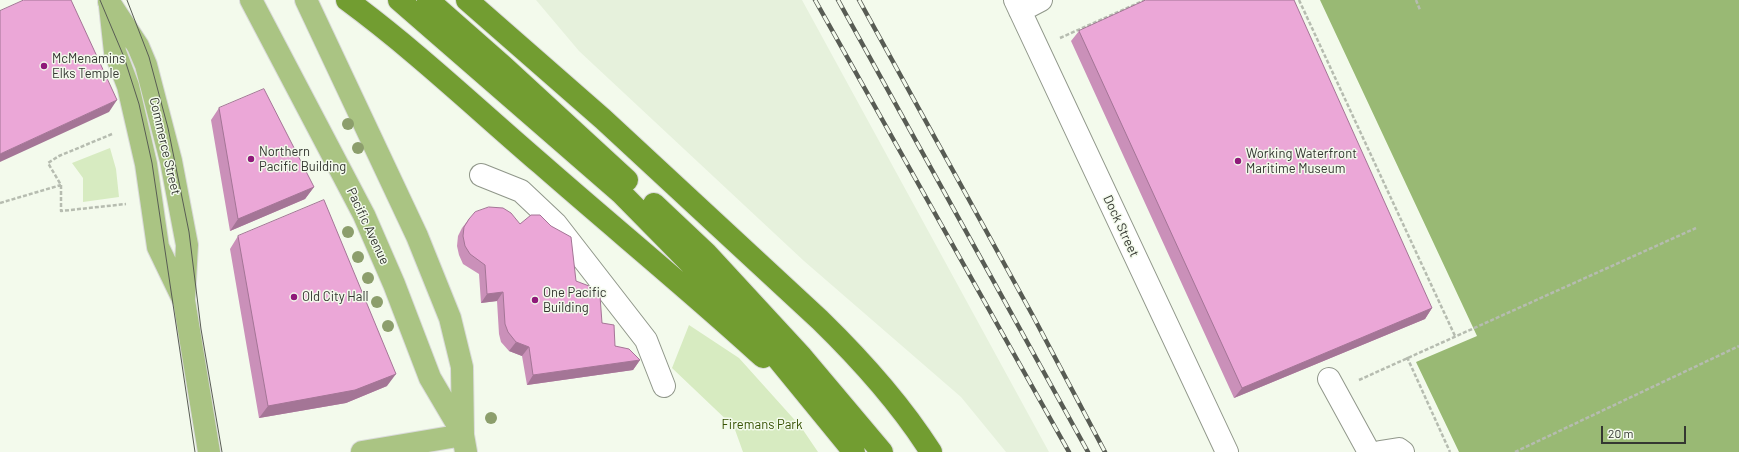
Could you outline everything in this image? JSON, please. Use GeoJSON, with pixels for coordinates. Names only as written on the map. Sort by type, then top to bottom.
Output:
{"type":"FeatureCollection","features":[{"type":"Feature","properties":{"kind":"highway"},"geometry":{"type":"LineString","coordinates":[[347,0],[412,50],[544,167],[713,312],[824,414]]}},
{"type":"Feature","properties":{"kind":"highway"},"geometry":{"type":"LineString","coordinates":[[399,0],[622,194],[654,225],[746,320],[854,452]]}},
{"type":"Feature","properties":{"kind":"highway"},"geometry":{"type":"LineString","coordinates":[[428,0],[503,66],[706,253],[802,357],[882,452]]}},
{"type":"Feature","properties":{"kind":"highway"},"geometry":{"type":"LineString","coordinates":[[467,0],[603,119],[820,320],[853,353],[881,385],[931,452]]}},
{"type":"Feature","properties":{"kind":"main road","name":"Pacific Avenue"},"geometry":{"type":"LineString","coordinates":[[251,0],[364,215],[394,284],[430,378],[464,443]]}},
{"type":"Feature","properties":{"kind":"main road","name":"Commerce Street"},"geometry":{"type":"LineString","coordinates":[[109,1],[115,52],[128,86],[146,164],[158,247],[184,300]]}},
{"type":"Feature","properties":{"kind":"main road","name":"Commerce Street"},"geometry":{"type":"LineString","coordinates":[[109,1],[138,46],[146,65],[171,161],[187,245],[184,300],[209,452]]}},
{"type":"Feature","properties":{"kind":"main road"},"geometry":{"type":"LineString","coordinates":[[310,8],[417,236],[450,318],[462,367],[464,443],[362,452]]}},
{"type":"Feature","properties":{"kind":"street"},"geometry":{"type":"LineString","coordinates":[[1018,6],[1041,0]]}},
{"type":"Feature","properties":{"kind":"street","name":"Dock Street"},"geometry":{"type":"LineString","coordinates":[[1018,6],[1227,452]]}},
{"type":"Feature","properties":{"kind":"street"},"geometry":{"type":"LineString","coordinates":[[482,175],[521,191],[556,224],[646,340],[664,386]]}},
{"type":"Feature","properties":{"kind":"street"},"geometry":{"type":"LineString","coordinates":[[1333,385],[1369,452]]}},
{"type":"Feature","properties":{"kind":"street"},"geometry":{"type":"LineString","coordinates":[[1380,452],[1399,450],[1403,452]]}},
{"type":"Feature","properties":{"kind":"path"},"geometry":{"type":"LineString","coordinates":[[1058,39],[1145,0]]}},
{"type":"Feature","properties":{"kind":"path"},"geometry":{"type":"LineString","coordinates":[[1299,0],[1455,336]]}},
{"type":"Feature","properties":{"kind":"path"},"geometry":{"type":"LineString","coordinates":[[1416,0],[1420,10]]}},
{"type":"Feature","properties":{"kind":"path"},"geometry":{"type":"LineString","coordinates":[[99,139],[59,156],[48,163],[61,185],[61,211],[133,203]]}},
{"type":"Feature","properties":{"kind":"path"},"geometry":{"type":"LineString","coordinates":[[0,202],[61,185]]}},
{"type":"Feature","properties":{"kind":"path"},"geometry":{"type":"LineString","coordinates":[[1333,385],[1407,357],[1696,228]]}},
{"type":"Feature","properties":{"kind":"path"},"geometry":{"type":"LineString","coordinates":[[1515,452],[1739,346]]}},
{"type":"Feature","properties":{"kind":"path"},"geometry":{"type":"LineString","coordinates":[[1407,357],[1450,452]]}},
{"type":"Feature","properties":{"kind":"shaded area"},"geometry":{"type":"Polygon","coordinates":[[[536,0],[802,0],[1049,452],[1006,452],[961,397],[804,261],[579,51],[536,0]]]}},
{"type":"Feature","properties":{"kind":"shaded area"},"geometry":{"type":"Polygon","coordinates":[[[1320,0],[1739,0],[1739,452],[1459,452],[1416,362],[1477,336],[1320,0]]]}},
{"type":"Feature","properties":{"kind":"green space"},"geometry":{"type":"Polygon","coordinates":[[[110,148],[116,169],[119,197],[83,202],[83,178],[72,163],[110,148]]]}},
{"type":"Feature","properties":{"kind":"green space","name":"Firemans Park"},"geometry":{"type":"Polygon","coordinates":[[[689,325],[739,358],[801,427],[818,452],[743,452],[734,427],[672,368],[689,325]]]}},
{"type":"Feature","properties":{"kind":"building","name":"McMenamins Elks Temple"},"geometry":{"type":"Polygon","coordinates":[[[24,0],[71,0],[117,100],[0,154],[0,11],[24,0]]]}},
{"type":"Feature","properties":{"kind":"building"},"geometry":{"type":"Polygon","coordinates":[[[1146,0],[1294,0],[1432,308],[1242,388],[1079,31],[1146,0]]]}},
{"type":"Feature","properties":{"kind":"building","name":"Northern Pacific Building"},"geometry":{"type":"Polygon","coordinates":[[[264,89],[314,187],[238,219],[219,108],[264,89]]]}},
{"type":"Feature","properties":{"kind":"building","name":"Old City Hall"},"geometry":{"type":"Polygon","coordinates":[[[324,200],[396,374],[355,390],[268,406],[238,236],[324,200]]]}},
{"type":"Feature","properties":{"kind":"building","name":"One Pacific Building"},"geometry":{"type":"Polygon","coordinates":[[[489,207],[503,208],[511,213],[520,224],[531,215],[540,215],[551,226],[571,237],[576,281],[589,286],[600,296],[602,323],[614,325],[615,346],[629,349],[640,360],[533,375],[529,347],[516,342],[508,332],[505,324],[503,292],[487,294],[485,265],[470,254],[465,246],[463,236],[464,227],[475,212],[489,207]]]}},
{"type":"Feature","properties":{"kind":"tram line"},"geometry":{"type":"LineString","coordinates":[[100,0],[124,57],[139,104],[152,163],[195,452]]}},
{"type":"Feature","properties":{"kind":"tram line"},"geometry":{"type":"LineString","coordinates":[[127,0],[149,57],[168,128],[189,232],[201,329],[222,452]]}},
{"type":"Feature","properties":{"kind":"railway"},"geometry":{"type":"LineString","coordinates":[[815,0],[1069,452]]}},
{"type":"Feature","properties":{"kind":"railway"},"geometry":{"type":"LineString","coordinates":[[838,0],[1088,452]]}},
{"type":"Feature","properties":{"kind":"railway"},"geometry":{"type":"LineString","coordinates":[[859,0],[1033,316],[1105,452]]}},
{"type":"Feature","properties":{"kind":"place","name":"McMenamins Elks Temple"},"geometry":{"type":"Point","coordinates":[44,66]}},
{"type":"Feature","properties":{"kind":"place","name":"Northern Pacific Building"},"geometry":{"type":"Point","coordinates":[251,159]}},
{"type":"Feature","properties":{"kind":"place","name":"Working Waterfront Maritime Museum"},"geometry":{"type":"Point","coordinates":[1238,161]}},
{"type":"Feature","properties":{"kind":"place","name":"Old City Hall"},"geometry":{"type":"Point","coordinates":[294,297]}},
{"type":"Feature","properties":{"kind":"place","name":"One Pacific Building"},"geometry":{"type":"Point","coordinates":[535,300]}}]}
